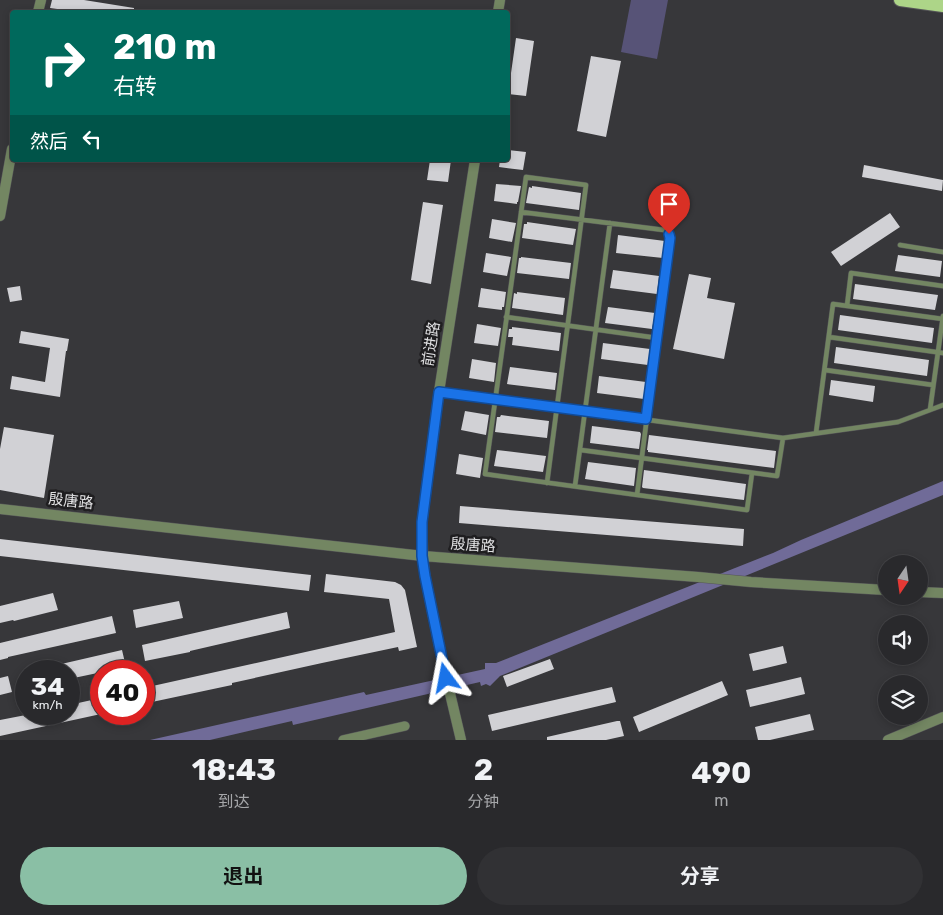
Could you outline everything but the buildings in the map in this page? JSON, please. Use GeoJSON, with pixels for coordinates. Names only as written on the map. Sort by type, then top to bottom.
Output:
{"type":"FeatureCollection","features":[{"type":"Feature","properties":{"kind":"main road"},"geometry":{"type":"LineString","coordinates":[[900,0],[943,6]]}},
{"type":"Feature","properties":{"kind":"street"},"geometry":{"type":"LineString","coordinates":[[0,216],[10,160]]}},
{"type":"Feature","properties":{"kind":"street","name":"前进路"},"geometry":{"type":"LineString","coordinates":[[461,740],[425,576],[422,556],[422,522],[439,392],[475,162]]}},
{"type":"Feature","properties":{"kind":"street","name":"殷唐路"},"geometry":{"type":"LineString","coordinates":[[0,508],[422,556],[751,582],[878,590]]}},
{"type":"Feature","properties":{"kind":"street"},"geometry":{"type":"LineString","coordinates":[[928,592],[943,593]]}},
{"type":"Feature","properties":{"kind":"street"},"geometry":{"type":"LineString","coordinates":[[888,740],[943,717]]}},
{"type":"Feature","properties":{"kind":"street"},"geometry":{"type":"LineString","coordinates":[[343,740],[405,726]]}},
{"type":"Feature","properties":{"kind":"lane"},"geometry":{"type":"LineString","coordinates":[[547,483],[586,185],[526,177],[485,474],[547,483],[747,510],[752,473]]}},
{"type":"Feature","properties":{"kind":"lane"},"geometry":{"type":"LineString","coordinates":[[521,212],[664,230],[669,234],[636,495]]}},
{"type":"Feature","properties":{"kind":"lane"},"geometry":{"type":"LineString","coordinates":[[575,486],[610,223]]}},
{"type":"Feature","properties":{"kind":"lane"},"geometry":{"type":"LineString","coordinates":[[900,246],[943,252]]}},
{"type":"Feature","properties":{"kind":"lane"},"geometry":{"type":"LineString","coordinates":[[847,306],[851,273],[943,286]]}},
{"type":"Feature","properties":{"kind":"lane"},"geometry":{"type":"LineString","coordinates":[[816,434],[833,304],[943,318],[940,352],[930,410]]}},
{"type":"Feature","properties":{"kind":"lane"},"geometry":{"type":"LineString","coordinates":[[506,318],[657,338]]}},
{"type":"Feature","properties":{"kind":"lane"},"geometry":{"type":"LineString","coordinates":[[829,337],[940,352]]}},
{"type":"Feature","properties":{"kind":"lane"},"geometry":{"type":"LineString","coordinates":[[825,370],[933,385]]}},
{"type":"Feature","properties":{"kind":"lane"},"geometry":{"type":"LineString","coordinates":[[439,392],[783,438],[898,422],[943,405]]}},
{"type":"Feature","properties":{"kind":"lane"},"geometry":{"type":"LineString","coordinates":[[581,450],[777,476],[783,438]]}},
{"type":"Feature","properties":{"kind":"shaded area"},"geometry":{"type":"Polygon","coordinates":[[[631,0],[668,0],[657,59],[621,52],[631,0]]]}},
{"type":"Feature","properties":{"kind":"shaded area"},"geometry":{"type":"Polygon","coordinates":[[[943,481],[943,495],[500,676],[490,686],[486,684],[481,686],[480,682],[293,725],[292,721],[210,740],[150,740],[364,692],[366,695],[485,669],[485,663],[496,663],[773,553],[943,481]]]}},
{"type":"Feature","properties":{"kind":"route"},"geometry":{"type":"LineString","coordinates":[[446,678],[422,556],[422,522],[439,392],[646,419],[669,234]]}}]}
